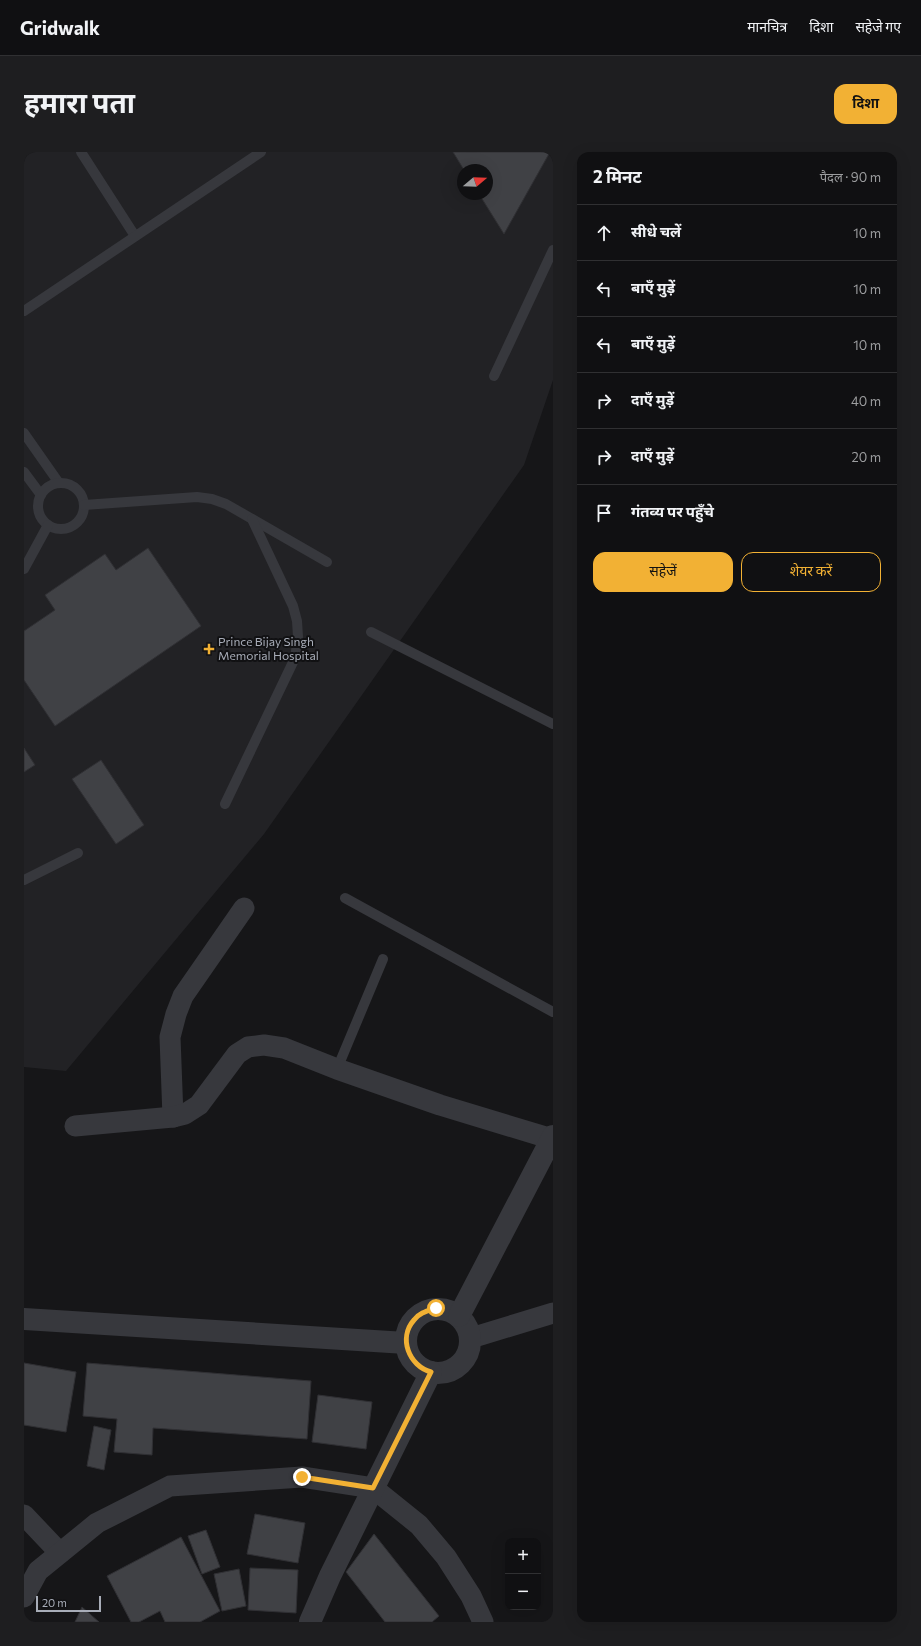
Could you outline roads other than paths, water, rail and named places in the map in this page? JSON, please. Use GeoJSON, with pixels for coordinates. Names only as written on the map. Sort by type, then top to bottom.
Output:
{"type":"FeatureCollection","features":[{"type":"Feature","properties":{"kind":"street"},"geometry":{"type":"LineString","coordinates":[[174,1117],[170,1037],[176,1014],[183,996],[244,908]]}},
{"type":"Feature","properties":{"kind":"street"},"geometry":{"type":"LineString","coordinates":[[75,1126],[174,1117],[185,1114],[199,1104],[237,1054],[248,1047],[264,1045],[284,1048],[337,1069],[440,1105],[552,1137],[459,1316]]}},
{"type":"Feature","properties":{"kind":"street"},"geometry":{"type":"LineString","coordinates":[[436,1308],[448,1310],[459,1316],[467,1326],[471,1338],[469,1351],[463,1362],[453,1370],[441,1374],[431,1372],[418,1366],[410,1356],[406,1342],[408,1331],[414,1320],[423,1312],[436,1308]]}},
{"type":"Feature","properties":{"kind":"street"},"geometry":{"type":"LineString","coordinates":[[471,1338],[553,1314]]}},
{"type":"Feature","properties":{"kind":"street"},"geometry":{"type":"LineString","coordinates":[[24,1319],[406,1342]]}},
{"type":"Feature","properties":{"kind":"street"},"geometry":{"type":"LineString","coordinates":[[309,1620],[431,1372]]}},
{"type":"Feature","properties":{"kind":"street"},"geometry":{"type":"LineString","coordinates":[[24,1597],[38,1571],[97,1523],[170,1486],[302,1477],[373,1488],[419,1525],[446,1556],[471,1596],[483,1622]]}},
{"type":"Feature","properties":{"kind":"street"},"geometry":{"type":"LineString","coordinates":[[24,1515],[60,1553]]}},
{"type":"Feature","properties":{"kind":"lane"},"geometry":{"type":"LineString","coordinates":[[81,152],[135,236]]}},
{"type":"Feature","properties":{"kind":"lane"},"geometry":{"type":"LineString","coordinates":[[24,312],[261,152]]}},
{"type":"Feature","properties":{"kind":"lane"},"geometry":{"type":"LineString","coordinates":[[494,376],[553,250]]}},
{"type":"Feature","properties":{"kind":"lane"},"geometry":{"type":"LineString","coordinates":[[24,433],[59,483]]}},
{"type":"Feature","properties":{"kind":"lane"},"geometry":{"type":"LineString","coordinates":[[24,472],[41,495]]}},
{"type":"Feature","properties":{"kind":"lane"},"geometry":{"type":"LineString","coordinates":[[59,483],[67,484],[77,490],[82,497],[84,505],[81,518],[73,526],[65,529],[55,528],[48,525],[42,519],[39,512],[41,495],[48,487],[59,483]]}},
{"type":"Feature","properties":{"kind":"lane"},"geometry":{"type":"LineString","coordinates":[[84,505],[198,497],[212,499],[226,504],[327,562]]}},
{"type":"Feature","properties":{"kind":"lane"},"geometry":{"type":"LineString","coordinates":[[225,804],[286,680],[295,658],[298,637],[297,621],[293,606],[252,519]]}},
{"type":"Feature","properties":{"kind":"lane"},"geometry":{"type":"LineString","coordinates":[[24,569],[48,525]]}},
{"type":"Feature","properties":{"kind":"lane"},"geometry":{"type":"LineString","coordinates":[[371,632],[553,724]]}},
{"type":"Feature","properties":{"kind":"lane"},"geometry":{"type":"LineString","coordinates":[[24,880],[78,853]]}},
{"type":"Feature","properties":{"kind":"lane"},"geometry":{"type":"LineString","coordinates":[[345,898],[553,1012]]}},
{"type":"Feature","properties":{"kind":"lane"},"geometry":{"type":"LineString","coordinates":[[337,1069],[383,959]]}},
{"type":"Feature","properties":{"kind":"place","name":"Prince Bijay Singh Memorial Hospital"},"geometry":{"type":"Point","coordinates":[209,649]}}]}
